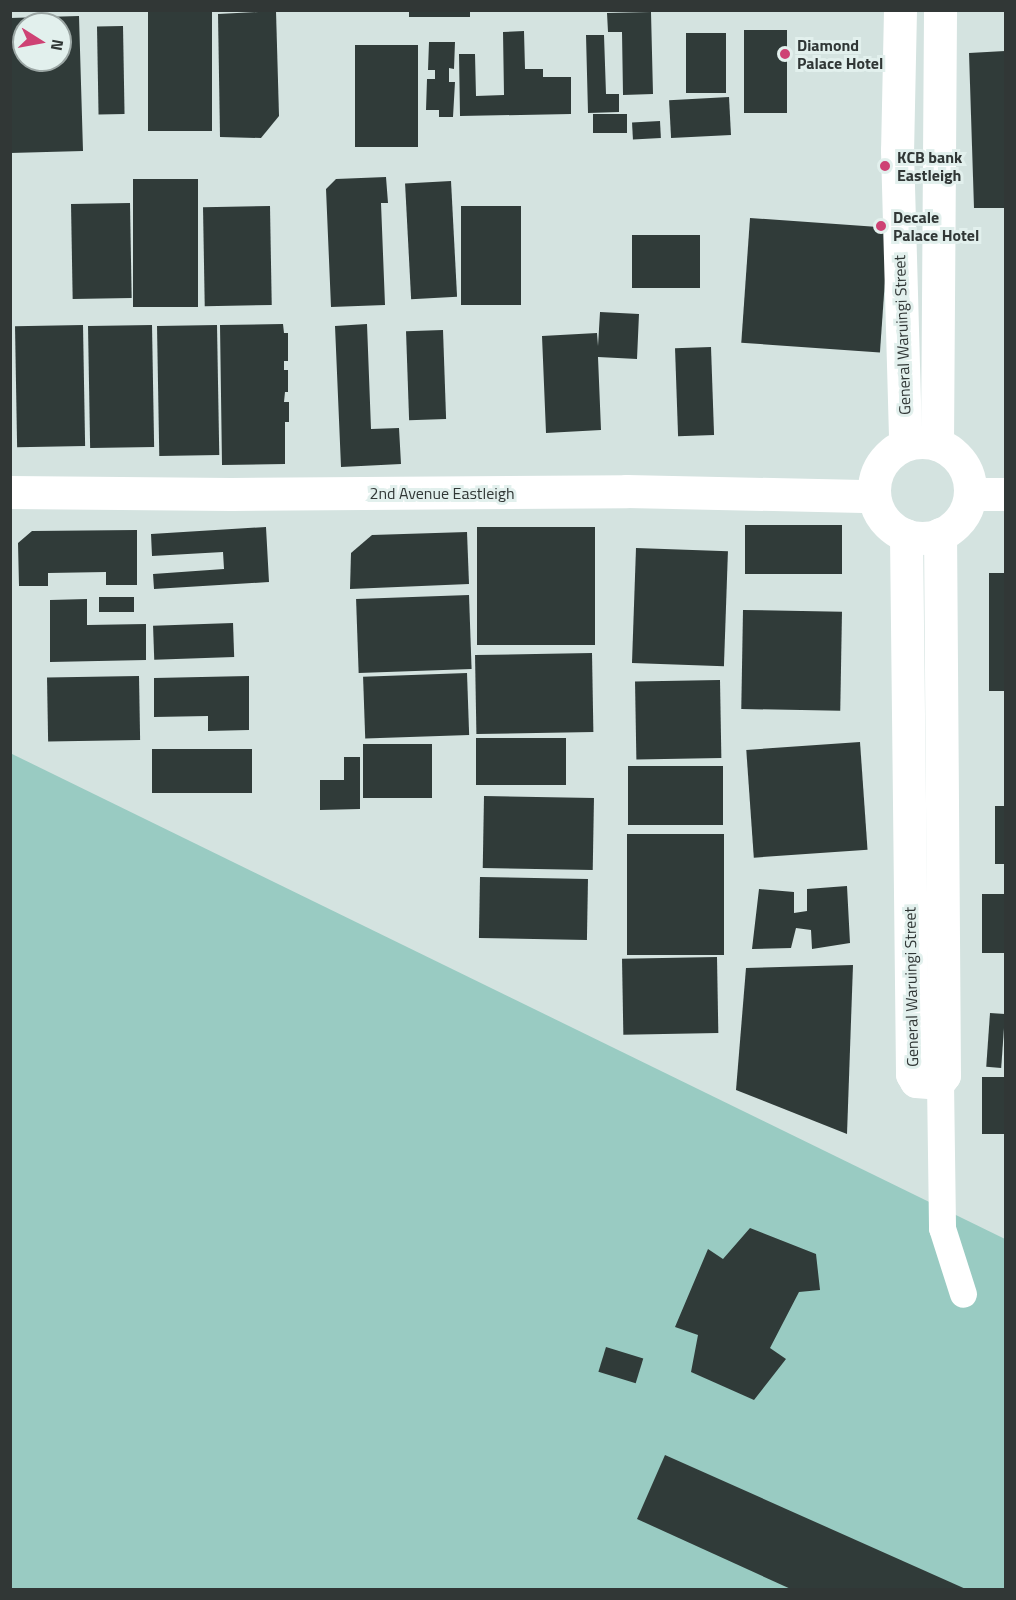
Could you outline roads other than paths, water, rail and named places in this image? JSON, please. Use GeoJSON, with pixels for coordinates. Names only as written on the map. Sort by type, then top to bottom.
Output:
{"type":"FeatureCollection","features":[{"type":"Feature","properties":{"kind":"main road","name":"General Waruingi Street"},"geometry":{"type":"LineString","coordinates":[[900,10],[897,150],[905,444]]}},
{"type":"Feature","properties":{"kind":"main road","name":"General Waruingi Street"},"geometry":{"type":"LineString","coordinates":[[938,444],[940,10]]}},
{"type":"Feature","properties":{"kind":"main road"},"geometry":{"type":"LineString","coordinates":[[921,441],[938,444],[951,451],[962,463],[969,477],[970,494],[961,518],[940,534],[917,538],[906,535],[884,520],[874,496],[875,480],[881,465],[891,452],[905,444],[921,441]]}},
{"type":"Feature","properties":{"kind":"main road","name":"2nd Avenue Eastleigh"},"geometry":{"type":"LineString","coordinates":[[10,492],[231,494],[626,492],[874,496]]}},
{"type":"Feature","properties":{"kind":"main road"},"geometry":{"type":"LineString","coordinates":[[970,494],[1005,494]]}},
{"type":"Feature","properties":{"kind":"main road","name":"General Waruingi Street"},"geometry":{"type":"LineString","coordinates":[[906,535],[912,1074],[916,1081],[940,1082],[944,1075],[940,534]]}},
{"type":"Feature","properties":{"kind":"street"},"geometry":{"type":"LineString","coordinates":[[940,1082],[942,1228],[963,1294]]}},
{"type":"Feature","properties":{"kind":"place","name":"Diamond Palace Hotel"},"geometry":{"type":"Point","coordinates":[785,54]}},
{"type":"Feature","properties":{"kind":"place","name":"KCB bank Eastleigh"},"geometry":{"type":"Point","coordinates":[885,166]}},
{"type":"Feature","properties":{"kind":"place","name":"Decale Palace Hotel"},"geometry":{"type":"Point","coordinates":[881,226]}}]}
